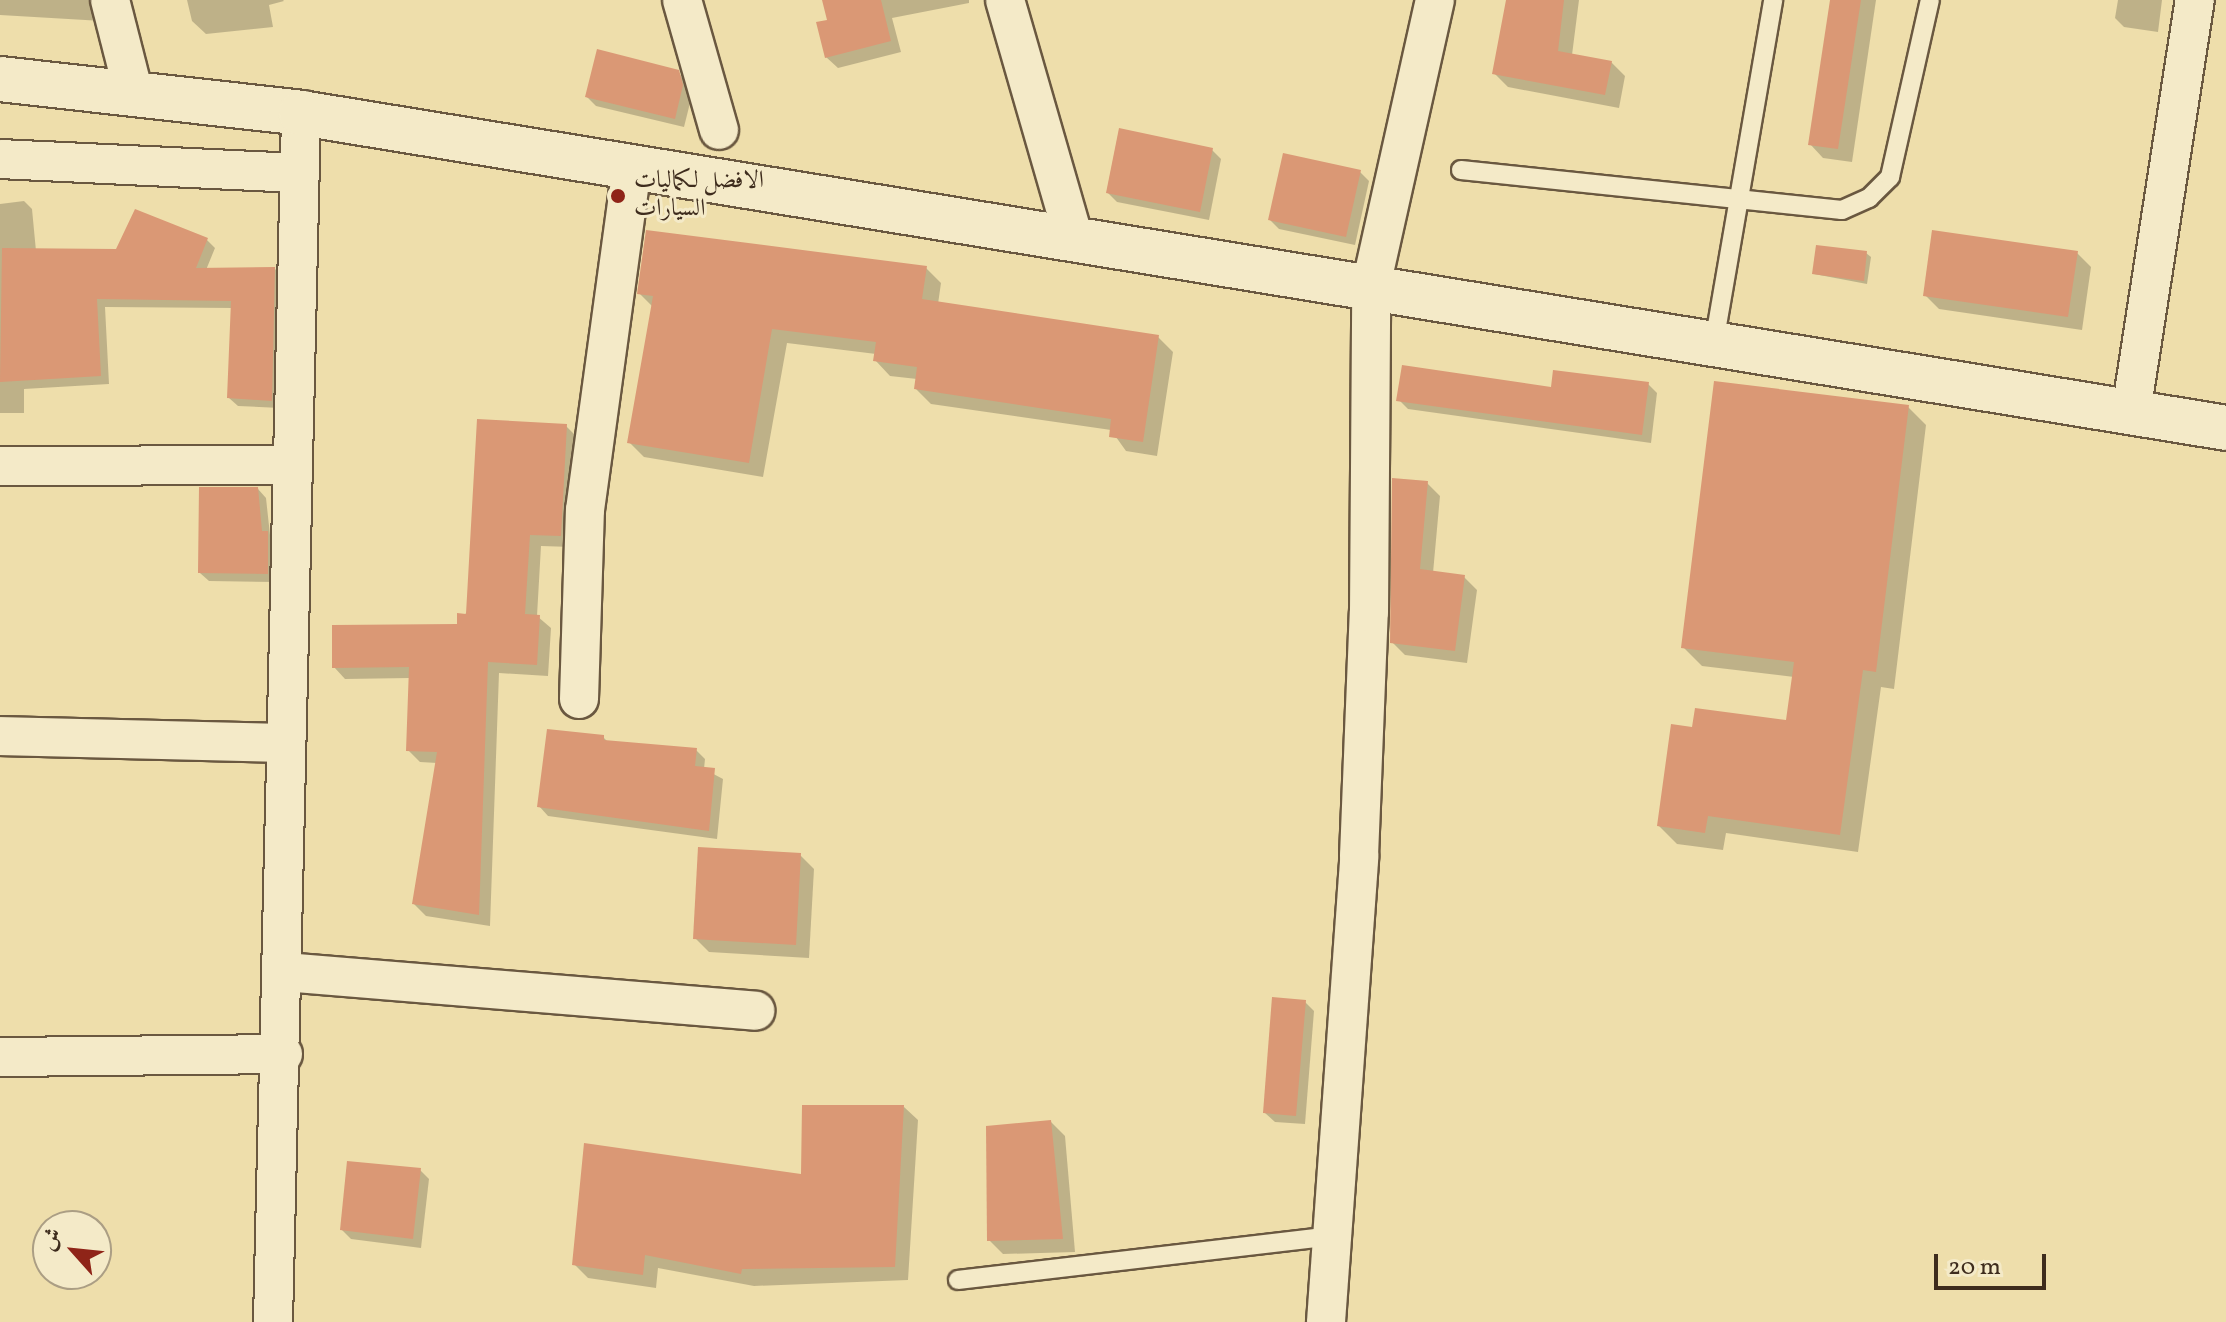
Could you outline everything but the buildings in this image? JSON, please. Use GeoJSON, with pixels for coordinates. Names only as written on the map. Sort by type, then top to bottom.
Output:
{"type":"FeatureCollection","features":[{"type":"Feature","properties":{"kind":"street"},"geometry":{"type":"LineString","coordinates":[[110,0],[133,90]]}},
{"type":"Feature","properties":{"kind":"street"},"geometry":{"type":"LineString","coordinates":[[682,0],[719,130]]}},
{"type":"Feature","properties":{"kind":"street"},"geometry":{"type":"LineString","coordinates":[[1005,0],[1074,239]]}},
{"type":"Feature","properties":{"kind":"street"},"geometry":{"type":"LineString","coordinates":[[1326,1322],[1334,1236],[1369,612],[1371,286],[1435,0]]}},
{"type":"Feature","properties":{"kind":"street"},"geometry":{"type":"LineString","coordinates":[[2131,412],[2195,0]]}},
{"type":"Feature","properties":{"kind":"street"},"geometry":{"type":"LineString","coordinates":[[0,79],[133,90],[301,113],[2226,428]]}},
{"type":"Feature","properties":{"kind":"street"},"geometry":{"type":"LineString","coordinates":[[273,1322],[285,972],[286,743],[301,113]]}},
{"type":"Feature","properties":{"kind":"street"},"geometry":{"type":"LineString","coordinates":[[0,159],[299,173]]}},
{"type":"Feature","properties":{"kind":"street"},"geometry":{"type":"LineString","coordinates":[[579,699],[585,510],[632,167]]}},
{"type":"Feature","properties":{"kind":"street"},"geometry":{"type":"LineString","coordinates":[[0,466],[292,465]]}},
{"type":"Feature","properties":{"kind":"street"},"geometry":{"type":"LineString","coordinates":[[0,736],[286,743]]}},
{"type":"Feature","properties":{"kind":"street"},"geometry":{"type":"LineString","coordinates":[[285,972],[755,1011]]}},
{"type":"Feature","properties":{"kind":"street"},"geometry":{"type":"LineString","coordinates":[[0,1057],[283,1054]]}},
{"type":"Feature","properties":{"kind":"lane"},"geometry":{"type":"LineString","coordinates":[[1714,343],[1773,0]]}},
{"type":"Feature","properties":{"kind":"lane"},"geometry":{"type":"LineString","coordinates":[[1461,170],[1739,202],[1842,210],[1869,198],[1890,177],[1930,0]]}},
{"type":"Feature","properties":{"kind":"lane"},"geometry":{"type":"LineString","coordinates":[[958,1280],[1334,1236]]}},
{"type":"Feature","properties":{"kind":"place","name":"الافضل لكماليات السيارات"},"geometry":{"type":"Point","coordinates":[618,196]}}]}
